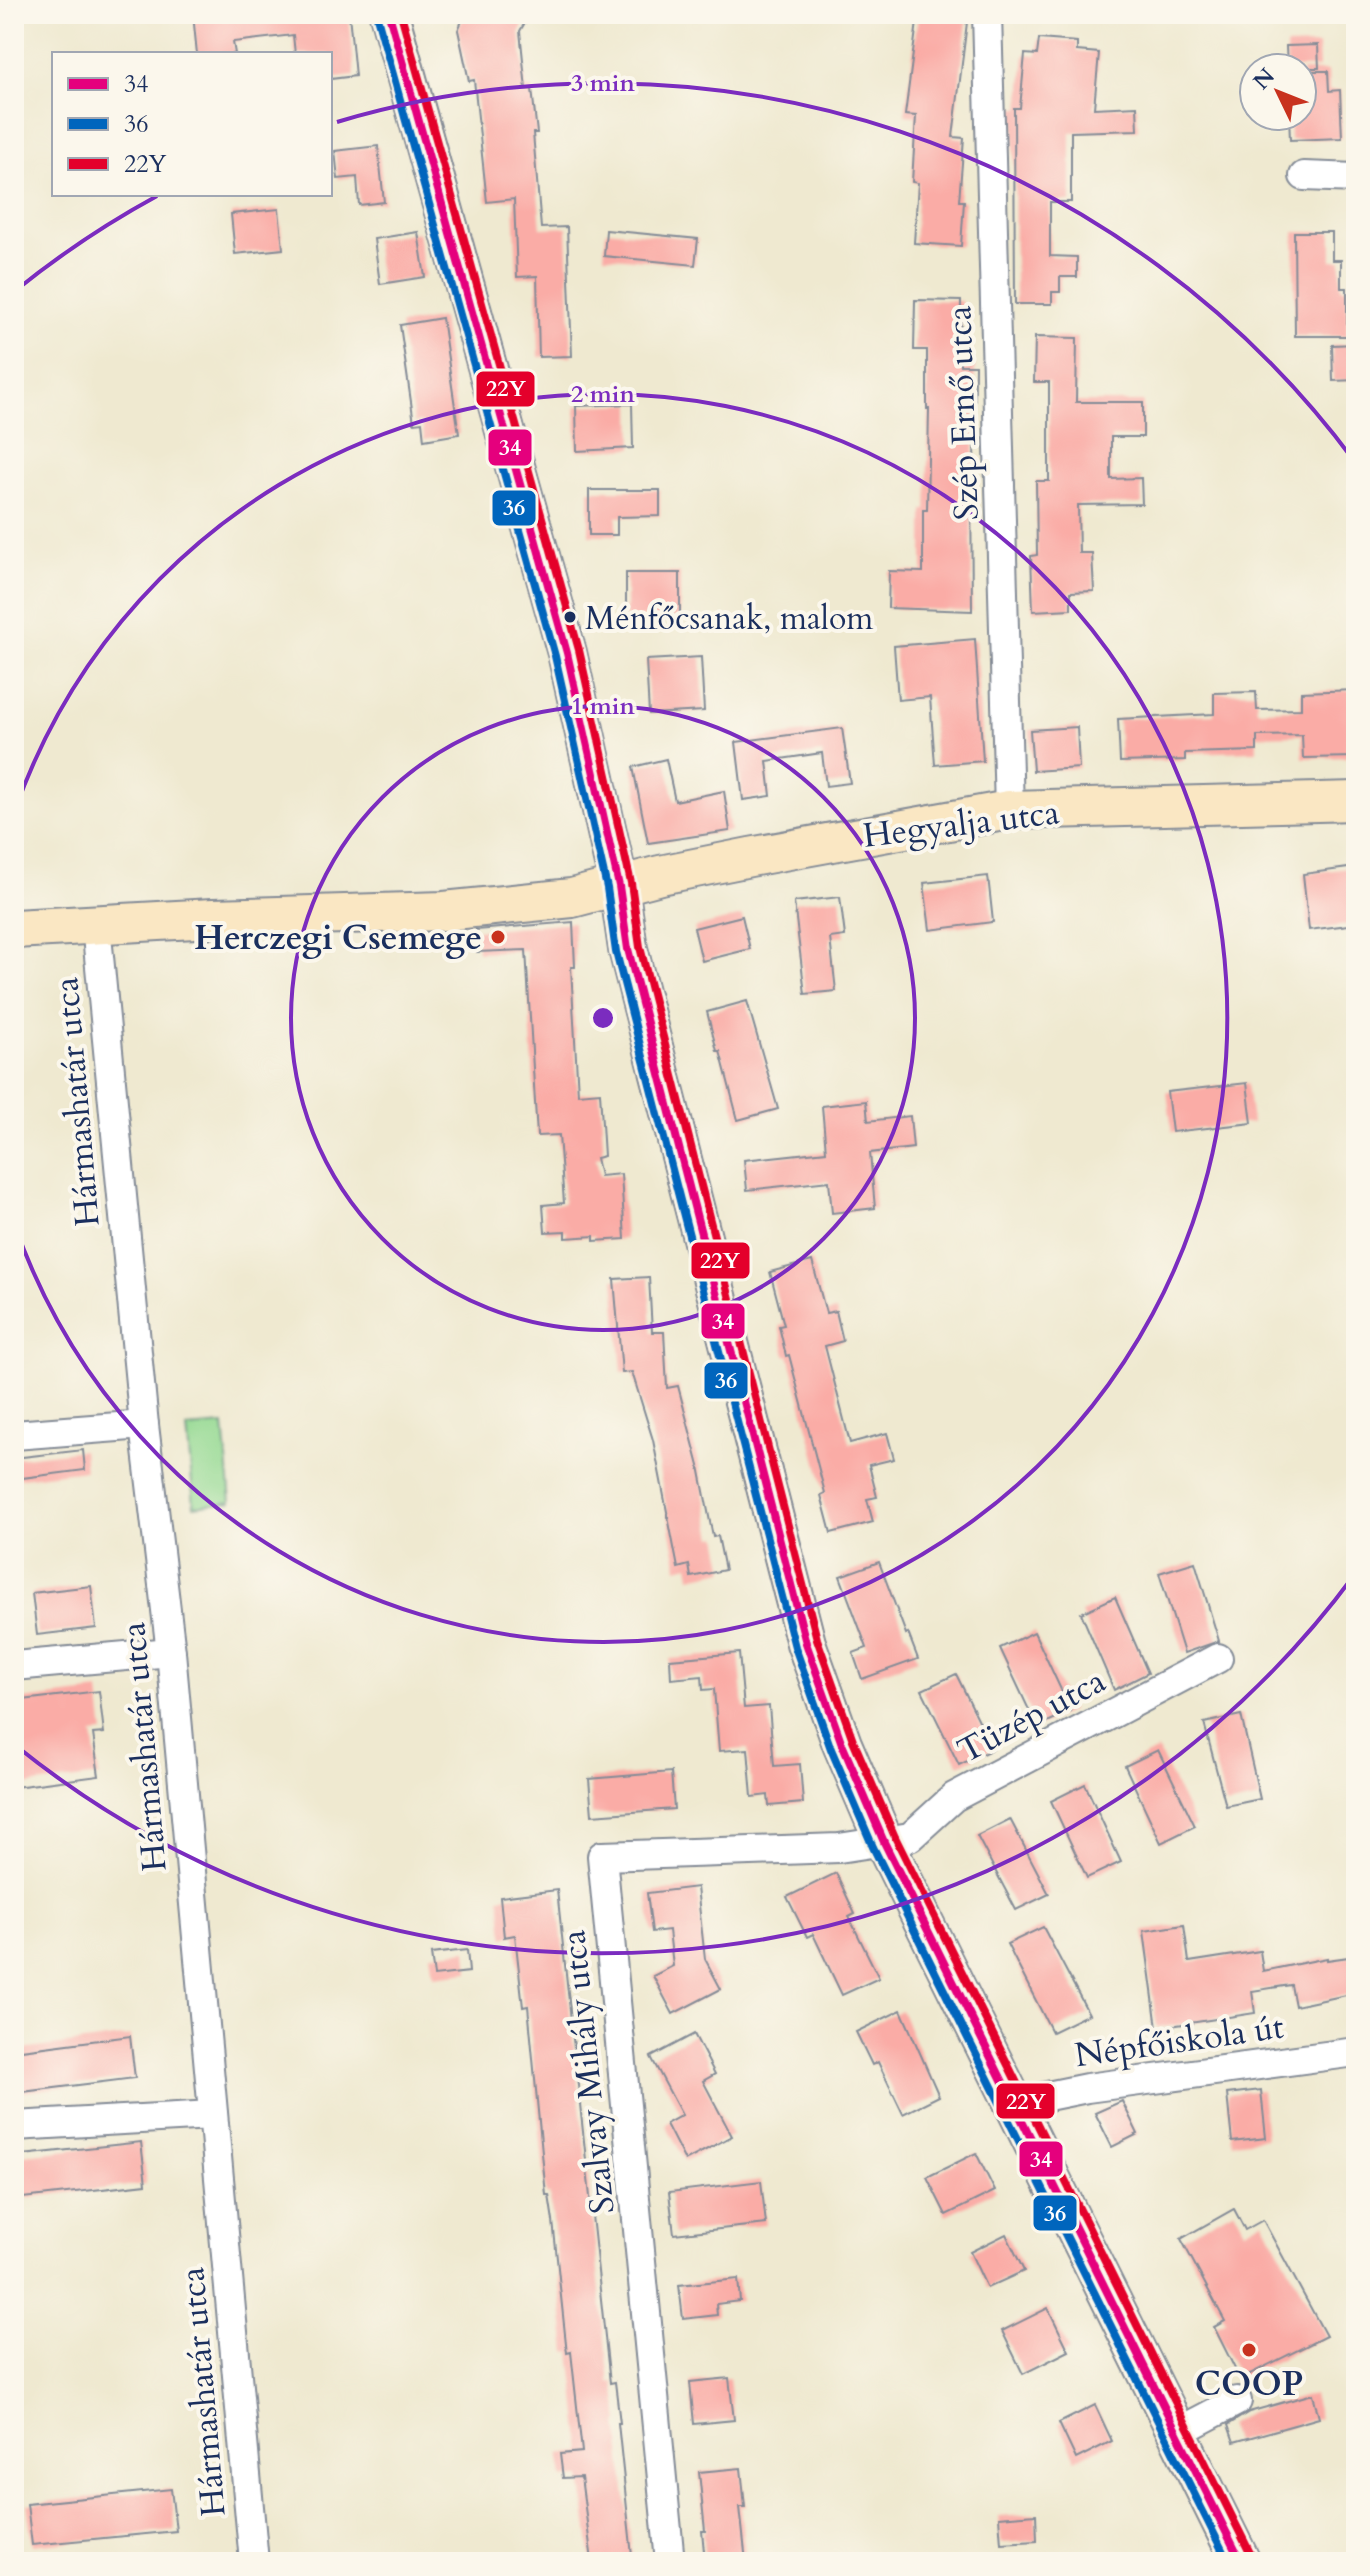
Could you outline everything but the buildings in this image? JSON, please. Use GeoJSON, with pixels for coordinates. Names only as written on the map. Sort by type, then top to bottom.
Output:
{"type":"FeatureCollection","features":[{"type":"Feature","properties":{"kind":"street"},"geometry":{"type":"LineString","coordinates":[[389,14],[567,653],[619,886],[628,949],[806,1643],[842,1744],[884,1842],[1241,2562]]}},
{"type":"Feature","properties":{"kind":"street","name":"Szép Ernő utca"},"geometry":{"type":"LineString","coordinates":[[987,14],[1009,810]]}},
{"type":"Feature","properties":{"kind":"street"},"geometry":{"type":"LineString","coordinates":[[1304,176],[1356,178]]}},
{"type":"Feature","properties":{"kind":"street","name":"Hegyalja utca"},"geometry":{"type":"LineString","coordinates":[[14,929],[213,918],[444,911],[572,898],[660,875],[861,835],[1009,810],[1356,801]]}},
{"type":"Feature","properties":{"kind":"street","name":"Hármashatár utca"},"geometry":{"type":"LineString","coordinates":[[96,925],[144,1425],[171,1652],[254,2562]]}},
{"type":"Feature","properties":{"kind":"street"},"geometry":{"type":"LineString","coordinates":[[14,1435],[144,1425]]}},
{"type":"Feature","properties":{"kind":"street"},"geometry":{"type":"LineString","coordinates":[[14,1666],[171,1652]]}},
{"type":"Feature","properties":{"kind":"street","name":"Tüzép utca"},"geometry":{"type":"LineString","coordinates":[[884,1842],[910,1837],[954,1797],[1218,1658]]}},
{"type":"Feature","properties":{"kind":"street","name":"Szalvay Mihály utca"},"geometry":{"type":"LineString","coordinates":[[670,2562],[602,1856],[839,1848],[884,1842]]}},
{"type":"Feature","properties":{"kind":"street","name":"Népfőiskola út"},"geometry":{"type":"LineString","coordinates":[[1013,2103],[1087,2088],[1356,2052]]}},
{"type":"Feature","properties":{"kind":"street"},"geometry":{"type":"LineString","coordinates":[[14,2126],[213,2115]]}},
{"type":"Feature","properties":{"kind":"street"},"geometry":{"type":"LineString","coordinates":[[1176,2433],[1237,2401]]}},
{"type":"Feature","properties":{"kind":"green space"},"geometry":{"type":"Polygon","coordinates":[[[224,1425],[231,1502],[194,1506],[187,1428],[224,1425]]]}},
{"type":"Feature","properties":{"kind":"transit line","name":"34"},"geometry":{"type":"LineString","coordinates":[[389,14],[567,653],[619,886],[628,949],[806,1643],[842,1744],[884,1842],[1241,2562]]}},
{"type":"Feature","properties":{"kind":"transit line","name":"22Y"},"geometry":{"type":"LineString","coordinates":[[401,14],[579,650],[631,883],[640,947],[817,1639],[853,1740],[895,1837],[1252,2557]]}},
{"type":"Feature","properties":{"kind":"transit line","name":"36"},"geometry":{"type":"LineString","coordinates":[[377,17],[555,656],[607,888],[616,952],[795,1647],[831,1749],[873,1847],[1228,2562]]}},
{"type":"Feature","properties":{"kind":"place","name":"Ménfőcsanak, malom"},"geometry":{"type":"Point","coordinates":[570,617]}},
{"type":"Feature","properties":{"kind":"place","name":"Herczegi Csemege"},"geometry":{"type":"Point","coordinates":[498,937]}},
{"type":"Feature","properties":{"kind":"place","name":"COOP"},"geometry":{"type":"Point","coordinates":[1249,2350]}}]}
